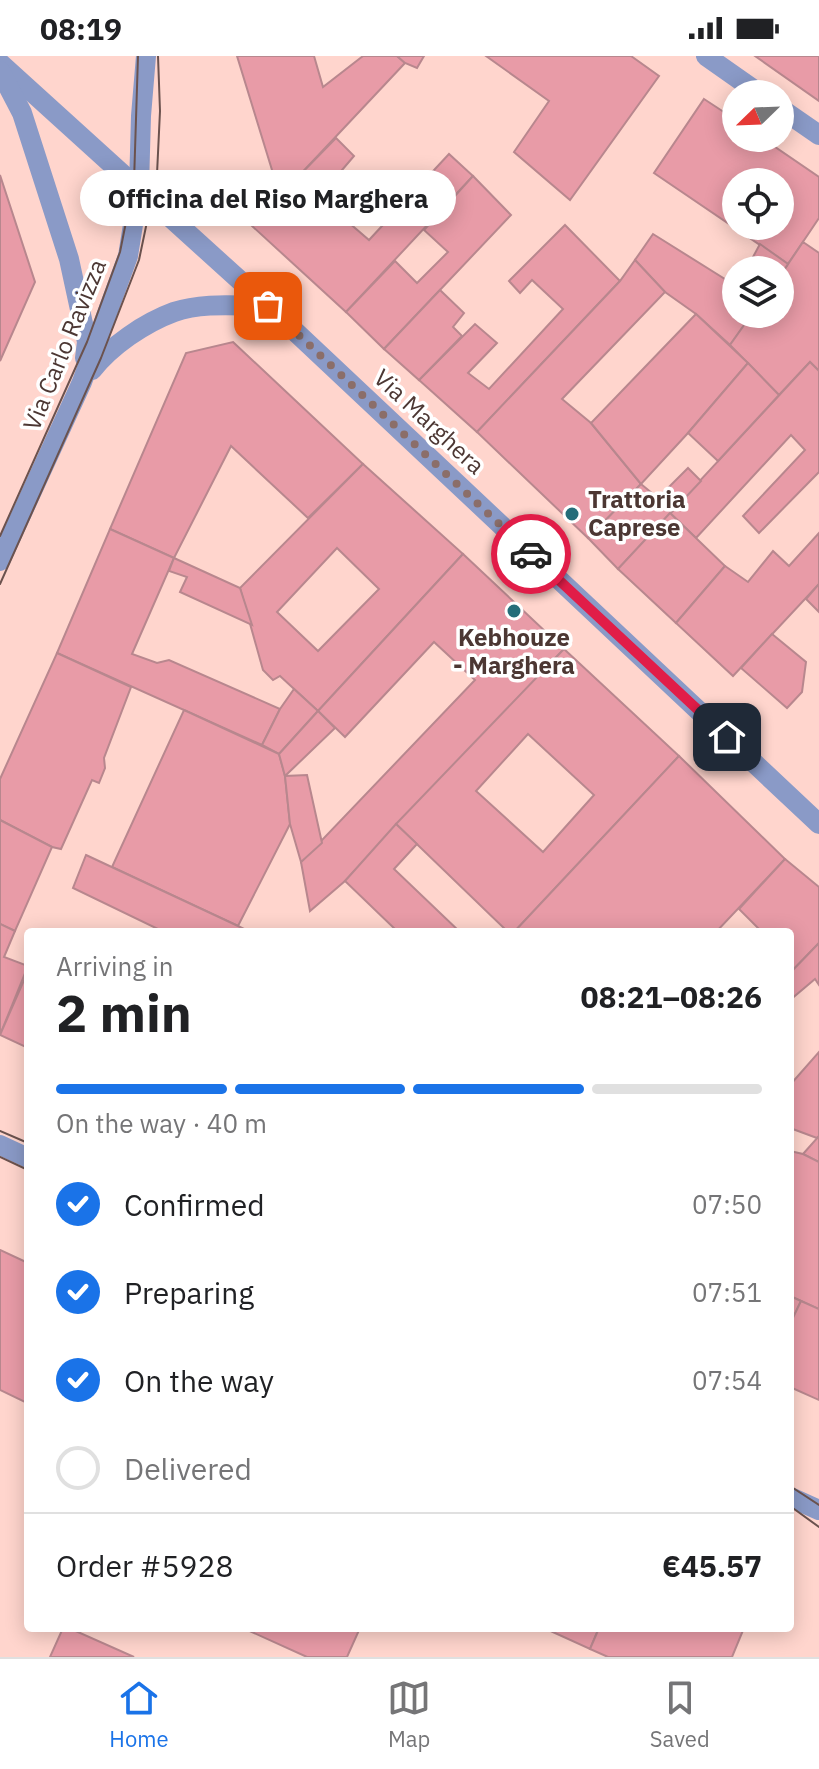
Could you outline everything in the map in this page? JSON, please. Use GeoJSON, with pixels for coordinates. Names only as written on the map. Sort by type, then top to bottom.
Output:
{"type":"FeatureCollection","features":[{"type":"Feature","properties":{"kind":"street","name":"Via Carlo Ravizza"},"geometry":{"type":"LineString","coordinates":[[0,561],[82,382],[120,284],[128,256],[139,187],[146,56]]}},
{"type":"Feature","properties":{"kind":"street"},"geometry":{"type":"LineString","coordinates":[[706,56],[740,80]]}},
{"type":"Feature","properties":{"kind":"street","name":"Via Marghera"},"geometry":{"type":"LineString","coordinates":[[0,63],[268,306],[819,824]]}},
{"type":"Feature","properties":{"kind":"street"},"geometry":{"type":"LineString","coordinates":[[0,71],[22,113],[69,259],[87,342],[82,382]]}},
{"type":"Feature","properties":{"kind":"street"},"geometry":{"type":"LineString","coordinates":[[794,118],[819,135]]}},
{"type":"Feature","properties":{"kind":"street"},"geometry":{"type":"LineString","coordinates":[[82,382],[101,358],[119,344],[174,312],[214,306],[268,306]]}},
{"type":"Feature","properties":{"kind":"street"},"geometry":{"type":"LineString","coordinates":[[0,1145],[24,1156]]}},
{"type":"Feature","properties":{"kind":"street"},"geometry":{"type":"LineString","coordinates":[[794,1499],[819,1510]]}},
{"type":"Feature","properties":{"kind":"building"},"geometry":{"type":"Polygon","coordinates":[[[237,56],[314,56],[323,87],[363,56],[397,56],[405,63],[280,196],[237,56]]]}},
{"type":"Feature","properties":{"kind":"building"},"geometry":{"type":"Polygon","coordinates":[[[397,56],[424,56],[417,68],[397,56]]]}},
{"type":"Feature","properties":{"kind":"building"},"geometry":{"type":"Polygon","coordinates":[[[486,56],[631,56],[659,76],[570,200],[514,152],[549,101],[486,56]]]}},
{"type":"Feature","properties":{"kind":"building"},"geometry":{"type":"Polygon","coordinates":[[[755,56],[819,56],[819,101],[794,83],[794,80],[789,80],[755,56]]]}},
{"type":"Feature","properties":{"kind":"building"},"geometry":{"type":"Polygon","coordinates":[[[704,99],[722,111],[722,152],[782,152],[819,177],[819,218],[793,256],[776,256],[753,240],[794,240],[794,168],[722,168],[722,219],[654,173],[704,99]]]}},
{"type":"Feature","properties":{"kind":"building"},"geometry":{"type":"Polygon","coordinates":[[[336,138],[354,156],[319,197],[369,240],[449,154],[473,176],[346,312],[251,225],[336,138]]]}},
{"type":"Feature","properties":{"kind":"building"},"geometry":{"type":"Polygon","coordinates":[[[0,175],[35,282],[0,361],[0,175]]]}},
{"type":"Feature","properties":{"kind":"building"},"geometry":{"type":"Polygon","coordinates":[[[473,176],[511,215],[384,349],[346,312],[395,261],[417,283],[448,252],[424,230],[473,176]]]}},
{"type":"Feature","properties":{"kind":"building"},"geometry":{"type":"Polygon","coordinates":[[[565,225],[620,281],[477,432],[419,380],[475,324],[497,343],[468,373],[489,389],[563,309],[532,280],[520,293],[509,281],[565,225]]]}},
{"type":"Feature","properties":{"kind":"building"},"geometry":{"type":"Polygon","coordinates":[[[653,234],[722,277],[722,328],[742,328],[730,345],[696,314],[665,292],[635,260],[653,234]]]}},
{"type":"Feature","properties":{"kind":"building"},"geometry":{"type":"Polygon","coordinates":[[[803,242],[819,253],[819,371],[810,362],[779,395],[730,345],[742,328],[794,328],[794,256],[803,242]]]}},
{"type":"Feature","properties":{"kind":"building"},"geometry":{"type":"Polygon","coordinates":[[[760,244],[777,256],[754,256],[760,244]]]}},
{"type":"Feature","properties":{"kind":"building"},"geometry":{"type":"Polygon","coordinates":[[[635,260],[665,292],[562,399],[591,423],[641,484],[588,538],[477,432],[620,281],[635,260]]]}},
{"type":"Feature","properties":{"kind":"building"},"geometry":{"type":"Polygon","coordinates":[[[440,290],[464,313],[453,327],[462,336],[419,380],[384,349],[440,290]]]}},
{"type":"Feature","properties":{"kind":"building"},"geometry":{"type":"Polygon","coordinates":[[[696,314],[748,363],[641,484],[591,423],[696,314]]]}},
{"type":"Feature","properties":{"kind":"building"},"geometry":{"type":"Polygon","coordinates":[[[233,342],[363,464],[308,518],[231,446],[174,558],[110,529],[186,353],[233,342]]]}},
{"type":"Feature","properties":{"kind":"building"},"geometry":{"type":"Polygon","coordinates":[[[810,362],[819,371],[819,472],[759,533],[743,516],[805,450],[791,435],[696,538],[670,513],[810,362]]]}},
{"type":"Feature","properties":{"kind":"building"},"geometry":{"type":"Polygon","coordinates":[[[748,363],[779,395],[718,461],[688,433],[748,363]]]}},
{"type":"Feature","properties":{"kind":"building"},"geometry":{"type":"Polygon","coordinates":[[[363,464],[463,554],[318,711],[280,676],[273,680],[263,670],[240,588],[363,464]],[[337,548],[277,612],[318,651],[379,589],[337,548]]]}},
{"type":"Feature","properties":{"kind":"building"},"geometry":{"type":"Polygon","coordinates":[[[688,468],[701,481],[618,569],[588,538],[641,484],[658,498],[688,468]]]}},
{"type":"Feature","properties":{"kind":"building"},"geometry":{"type":"Polygon","coordinates":[[[670,513],[725,566],[676,623],[618,569],[670,513]]]}},
{"type":"Feature","properties":{"kind":"building"},"geometry":{"type":"Polygon","coordinates":[[[110,529],[174,558],[132,654],[157,663],[169,660],[280,709],[262,745],[57,653],[110,529]]]}},
{"type":"Feature","properties":{"kind":"building"},"geometry":{"type":"Polygon","coordinates":[[[819,533],[819,584],[733,676],[676,623],[725,566],[748,582],[773,551],[789,566],[819,533]]]}},
{"type":"Feature","properties":{"kind":"building"},"geometry":{"type":"Polygon","coordinates":[[[463,554],[564,649],[345,881],[310,911],[301,862],[475,680],[434,642],[345,737],[318,711],[463,554]]]}},
{"type":"Feature","properties":{"kind":"building"},"geometry":{"type":"Polygon","coordinates":[[[174,558],[240,588],[252,625],[180,592],[187,577],[169,571],[174,558]]]}},
{"type":"Feature","properties":{"kind":"building"},"geometry":{"type":"Polygon","coordinates":[[[819,584],[819,612],[806,599],[819,584]]]}},
{"type":"Feature","properties":{"kind":"building"},"geometry":{"type":"Polygon","coordinates":[[[772,634],[806,662],[802,692],[787,708],[741,668],[772,634]]]}},
{"type":"Feature","properties":{"kind":"building"},"geometry":{"type":"Polygon","coordinates":[[[564,649],[679,756],[518,928],[504,928],[396,824],[564,649]],[[528,734],[476,791],[543,852],[594,795],[528,734]]]}},
{"type":"Feature","properties":{"kind":"building"},"geometry":{"type":"Polygon","coordinates":[[[57,653],[131,687],[104,758],[105,768],[99,783],[92,780],[61,849],[0,820],[0,779],[57,653]]]}},
{"type":"Feature","properties":{"kind":"building"},"geometry":{"type":"Polygon","coordinates":[[[294,689],[318,711],[279,754],[262,745],[294,689]]]}},
{"type":"Feature","properties":{"kind":"building"},"geometry":{"type":"Polygon","coordinates":[[[184,710],[279,754],[285,776],[290,824],[238,926],[112,867],[184,710]]]}},
{"type":"Feature","properties":{"kind":"building"},"geometry":{"type":"Polygon","coordinates":[[[318,711],[335,728],[285,776],[279,754],[318,711]]]}},
{"type":"Feature","properties":{"kind":"building"},"geometry":{"type":"Polygon","coordinates":[[[679,756],[785,859],[720,928],[518,928],[679,756]]]}},
{"type":"Feature","properties":{"kind":"building"},"geometry":{"type":"Polygon","coordinates":[[[307,775],[322,843],[301,862],[290,824],[285,776],[307,775]]]}},
{"type":"Feature","properties":{"kind":"building"},"geometry":{"type":"Polygon","coordinates":[[[0,820],[52,847],[15,931],[0,924],[0,820]]]}},
{"type":"Feature","properties":{"kind":"building"},"geometry":{"type":"Polygon","coordinates":[[[396,824],[417,844],[394,869],[456,928],[394,928],[345,881],[396,824]]]}},
{"type":"Feature","properties":{"kind":"building"},"geometry":{"type":"Polygon","coordinates":[[[86,855],[242,928],[156,928],[73,888],[86,855]]]}},
{"type":"Feature","properties":{"kind":"building"},"geometry":{"type":"Polygon","coordinates":[[[785,859],[819,887],[819,943],[794,969],[794,928],[758,928],[739,909],[785,859]]]}},
{"type":"Feature","properties":{"kind":"building"},"geometry":{"type":"Polygon","coordinates":[[[0,924],[15,931],[4,957],[24,964],[24,976],[0,1035],[0,924]]]}},
{"type":"Feature","properties":{"kind":"building"},"geometry":{"type":"Polygon","coordinates":[[[819,943],[819,985],[815,979],[794,997],[794,969],[819,943]]]}},
{"type":"Feature","properties":{"kind":"building"},"geometry":{"type":"Polygon","coordinates":[[[24,980],[24,1046],[0,1035],[24,980]]]}},
{"type":"Feature","properties":{"kind":"building"},"geometry":{"type":"Polygon","coordinates":[[[819,1052],[817,1138],[794,1129],[794,1080],[819,1052]]]}},
{"type":"Feature","properties":{"kind":"building"},"geometry":{"type":"Polygon","coordinates":[[[819,1136],[819,1162],[803,1154],[819,1136]]]}},
{"type":"Feature","properties":{"kind":"building"},"geometry":{"type":"Polygon","coordinates":[[[794,1152],[819,1162],[819,1309],[794,1298],[794,1152]]]}},
{"type":"Feature","properties":{"kind":"building"},"geometry":{"type":"Polygon","coordinates":[[[0,1250],[24,1261],[24,1402],[0,1390],[0,1250]]]}},
{"type":"Feature","properties":{"kind":"building"},"geometry":{"type":"Polygon","coordinates":[[[794,1298],[801,1301],[794,1316],[794,1298]]]}},
{"type":"Feature","properties":{"kind":"building"},"geometry":{"type":"Polygon","coordinates":[[[801,1301],[819,1309],[819,1400],[794,1389],[794,1316],[801,1301]]]}},
{"type":"Feature","properties":{"kind":"building"},"geometry":{"type":"Polygon","coordinates":[[[61,1632],[78,1632],[134,1657],[50,1657],[61,1632]]]}},
{"type":"Feature","properties":{"kind":"building"},"geometry":{"type":"Polygon","coordinates":[[[252,1632],[358,1632],[347,1657],[307,1657],[252,1632]]]}},
{"type":"Feature","properties":{"kind":"building"},"geometry":{"type":"Polygon","coordinates":[[[553,1632],[597,1632],[590,1649],[553,1632]]]}},
{"type":"Feature","properties":{"kind":"building"},"geometry":{"type":"Polygon","coordinates":[[[597,1632],[742,1632],[732,1657],[608,1657],[590,1649],[597,1632]]]}},
{"type":"Feature","properties":{"kind":"tram line"},"geometry":{"type":"LineString","coordinates":[[0,536],[87,342],[120,252],[134,182],[138,56]]}},
{"type":"Feature","properties":{"kind":"tram line"},"geometry":{"type":"LineString","coordinates":[[0,584],[101,358],[139,260],[157,174],[160,111],[158,56]]}},
{"type":"Feature","properties":{"kind":"tram line"},"geometry":{"type":"LineString","coordinates":[[0,1131],[24,1141]]}},
{"type":"Feature","properties":{"kind":"tram line"},"geometry":{"type":"LineString","coordinates":[[0,1157],[24,1168]]}},
{"type":"Feature","properties":{"kind":"tram line"},"geometry":{"type":"LineString","coordinates":[[794,1489],[819,1505]]}},
{"type":"Feature","properties":{"kind":"tram line"},"geometry":{"type":"LineString","coordinates":[[794,1509],[819,1527]]}},
{"type":"Feature","properties":{"kind":"way so far"},"geometry":{"type":"LineString","coordinates":[[268,306],[531,554]]}},
{"type":"Feature","properties":{"kind":"place","name":"Officina del Riso Marghera"},"geometry":{"type":"Point","coordinates":[268,306]}},
{"type":"Feature","properties":{"kind":"place","name":"Trattoria Caprese"},"geometry":{"type":"Point","coordinates":[572,514]}},
{"type":"Feature","properties":{"kind":"place","name":"Kebhouze - Marghera"},"geometry":{"type":"Point","coordinates":[514,611]}},
{"type":"Feature","properties":{"kind":"route"},"geometry":{"type":"LineString","coordinates":[[531,554],[727,737]]}}]}
